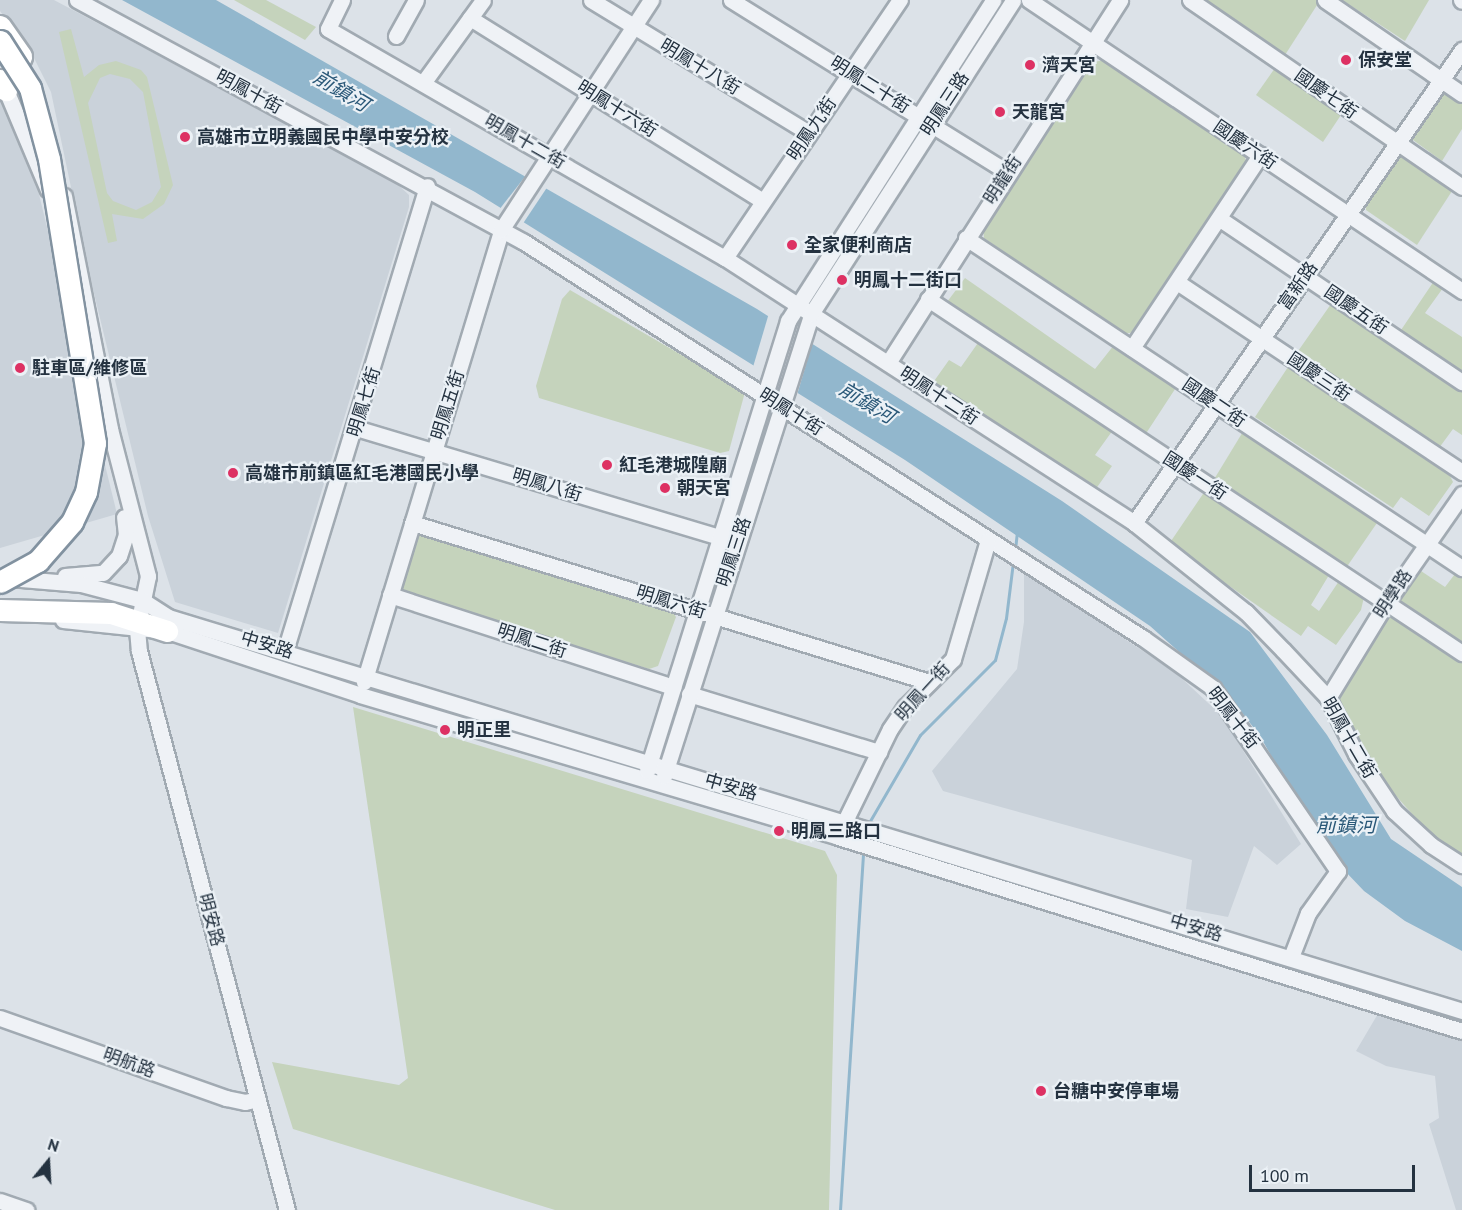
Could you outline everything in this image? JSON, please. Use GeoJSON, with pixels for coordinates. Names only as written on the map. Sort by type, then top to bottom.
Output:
{"type":"FeatureCollection","features":[{"type":"Feature","properties":{"kind":"highway"},"geometry":{"type":"LineString","coordinates":[[0,26],[21,55],[41,97]]}},
{"type":"Feature","properties":{"kind":"highway"},"geometry":{"type":"LineString","coordinates":[[0,40],[30,88],[49,159],[95,443],[86,492],[72,522],[38,561],[0,582]]}},
{"type":"Feature","properties":{"kind":"highway"},"geometry":{"type":"LineString","coordinates":[[0,56],[18,88],[41,165],[85,432],[79,481],[69,507],[36,550],[0,572]]}},
{"type":"Feature","properties":{"kind":"highway"},"geometry":{"type":"LineString","coordinates":[[0,601],[111,610],[168,624]]}},
{"type":"Feature","properties":{"kind":"highway"},"geometry":{"type":"LineString","coordinates":[[0,610],[111,610]]}},
{"type":"Feature","properties":{"kind":"street","name":"明鳳十街"},"geometry":{"type":"LineString","coordinates":[[77,0],[505,225],[765,387],[781,405],[1143,638],[1213,688],[1241,724],[1338,871],[1308,913],[1291,957]]}},
{"type":"Feature","properties":{"kind":"street","name":"明鳳十二街"},"geometry":{"type":"LineString","coordinates":[[342,0],[328,29],[724,258],[1134,523],[1246,612],[1328,698],[1356,754],[1394,811],[1431,845],[1462,865]]}},
{"type":"Feature","properties":{"kind":"street"},"geometry":{"type":"LineString","coordinates":[[396,36],[416,0]]}},
{"type":"Feature","properties":{"kind":"street"},"geometry":{"type":"LineString","coordinates":[[423,83],[483,0]]}},
{"type":"Feature","properties":{"kind":"street","name":"明鳳十八街"},"geometry":{"type":"LineString","coordinates":[[591,0],[809,133]]}},
{"type":"Feature","properties":{"kind":"street","name":"明鳳五街"},"geometry":{"type":"LineString","coordinates":[[360,695],[505,225],[551,158],[651,0]]}},
{"type":"Feature","properties":{"kind":"street","name":"明鳳二十街"},"geometry":{"type":"LineString","coordinates":[[731,0],[1007,172]]}},
{"type":"Feature","properties":{"kind":"street","name":"明鳳三路"},"geometry":{"type":"LineString","coordinates":[[645,780],[765,387],[788,321],[796,305],[993,0]]}},
{"type":"Feature","properties":{"kind":"street","name":"明鳳三路"},"geometry":{"type":"LineString","coordinates":[[661,785],[811,314],[1013,0]]}},
{"type":"Feature","properties":{"kind":"street","name":"國慶六街"},"geometry":{"type":"LineString","coordinates":[[1029,0],[1462,291]]}},
{"type":"Feature","properties":{"kind":"street","name":"明龍街"},"geometry":{"type":"LineString","coordinates":[[888,363],[1007,172],[1120,0]]}},
{"type":"Feature","properties":{"kind":"street","name":"國慶七街"},"geometry":{"type":"LineString","coordinates":[[1191,0],[1462,187]]}},
{"type":"Feature","properties":{"kind":"street"},"geometry":{"type":"LineString","coordinates":[[1325,0],[1462,94]]}},
{"type":"Feature","properties":{"kind":"street","name":"明鳳九街"},"geometry":{"type":"LineString","coordinates":[[724,258],[851,73],[893,3]]}},
{"type":"Feature","properties":{"kind":"street","name":"明鳳十六街"},"geometry":{"type":"LineString","coordinates":[[470,18],[763,201]]}},
{"type":"Feature","properties":{"kind":"street","name":"富新路"},"geometry":{"type":"LineString","coordinates":[[1134,523],[1462,50]]}},
{"type":"Feature","properties":{"kind":"street"},"geometry":{"type":"LineString","coordinates":[[0,578],[38,578],[103,573],[119,556],[126,535],[124,514],[105,452],[89,355],[52,207],[3,85]]}},
{"type":"Feature","properties":{"kind":"street","name":"明安路"},"geometry":{"type":"LineString","coordinates":[[41,97],[110,429],[148,576],[139,616],[139,651],[287,1210]]}},
{"type":"Feature","properties":{"kind":"street"},"geometry":{"type":"LineString","coordinates":[[1132,348],[1220,219],[1260,155]]}},
{"type":"Feature","properties":{"kind":"street","name":"明鳳七街"},"geometry":{"type":"LineString","coordinates":[[285,651],[356,428],[427,186]]}},
{"type":"Feature","properties":{"kind":"street","name":"國慶五街"},"geometry":{"type":"LineString","coordinates":[[1220,219],[1462,382]]}},
{"type":"Feature","properties":{"kind":"street","name":"國慶二街"},"geometry":{"type":"LineString","coordinates":[[966,238],[1462,568]]}},
{"type":"Feature","properties":{"kind":"street","name":"國慶三街"},"geometry":{"type":"LineString","coordinates":[[1177,282],[1462,472]]}},
{"type":"Feature","properties":{"kind":"street","name":"國慶一街"},"geometry":{"type":"LineString","coordinates":[[928,299],[1462,653]]}},
{"type":"Feature","properties":{"kind":"street","name":"明鳳八街"},"geometry":{"type":"LineString","coordinates":[[356,428],[737,542]]}},
{"type":"Feature","properties":{"kind":"street","name":"明學路"},"geometry":{"type":"LineString","coordinates":[[1328,698],[1386,603],[1462,494]]}},
{"type":"Feature","properties":{"kind":"street","name":"明鳳六街"},"geometry":{"type":"LineString","coordinates":[[412,523],[929,682]]}},
{"type":"Feature","properties":{"kind":"street","name":"明鳳一街"},"geometry":{"type":"LineString","coordinates":[[838,837],[844,820],[879,752],[905,707],[953,659],[960,645],[988,540]]}},
{"type":"Feature","properties":{"kind":"street"},"geometry":{"type":"LineString","coordinates":[[38,578],[139,616]]}},
{"type":"Feature","properties":{"kind":"street","name":"明鳳二街"},"geometry":{"type":"LineString","coordinates":[[390,595],[673,687]]}},
{"type":"Feature","properties":{"kind":"street"},"geometry":{"type":"LineString","coordinates":[[0,619],[64,621],[139,616]]}},
{"type":"Feature","properties":{"kind":"street","name":"中安路"},"geometry":{"type":"LineString","coordinates":[[168,624],[285,651],[366,674],[649,763],[868,827],[1462,1011]]}},
{"type":"Feature","properties":{"kind":"street","name":"中安路"},"geometry":{"type":"LineString","coordinates":[[168,624],[360,695],[838,837],[1462,1031]]}},
{"type":"Feature","properties":{"kind":"street"},"geometry":{"type":"LineString","coordinates":[[689,694],[879,752]]}},
{"type":"Feature","properties":{"kind":"street","name":"明航路"},"geometry":{"type":"LineString","coordinates":[[0,1018],[231,1100],[258,1099]]}},
{"type":"Feature","properties":{"kind":"street"},"geometry":{"type":"LineString","coordinates":[[0,1201],[26,1210]]}},
{"type":"Feature","properties":{"kind":"shaded area"},"geometry":{"type":"Polygon","coordinates":[[[0,0],[54,0],[394,181],[409,195],[409,207],[278,633],[175,602],[148,516],[89,273],[51,92],[31,52],[0,11],[0,0]]]}},
{"type":"Feature","properties":{"kind":"shaded area"},"geometry":{"type":"Polygon","coordinates":[[[0,100],[11,116],[36,182],[117,514],[0,548],[0,100]]]}},
{"type":"Feature","properties":{"kind":"shaded area"},"geometry":{"type":"Polygon","coordinates":[[[1024,571],[1177,674],[1221,715],[1301,844],[1277,865],[1254,846],[1228,917],[1186,909],[1192,860],[943,791],[932,771],[1017,669],[1024,622],[1024,571]]]}},
{"type":"Feature","properties":{"kind":"shaded area"},"geometry":{"type":"Polygon","coordinates":[[[1379,1012],[1462,1039],[1462,1210],[1456,1210],[1429,1124],[1439,1118],[1435,1076],[1386,1066],[1356,1051],[1379,1012]]]}},
{"type":"Feature","properties":{"kind":"green space"},"geometry":{"type":"Polygon","coordinates":[[[234,0],[266,0],[316,27],[305,40],[234,0]]]}},
{"type":"Feature","properties":{"kind":"green space"},"geometry":{"type":"Polygon","coordinates":[[[1204,0],[1316,0],[1319,2],[1285,55],[1204,0]]]}},
{"type":"Feature","properties":{"kind":"green space"},"geometry":{"type":"Polygon","coordinates":[[[1342,0],[1429,0],[1405,41],[1342,0]]]}},
{"type":"Feature","properties":{"kind":"green space"},"geometry":{"type":"Polygon","coordinates":[[[71,29],[84,77],[99,65],[116,61],[141,70],[147,77],[173,185],[164,204],[143,219],[112,214],[117,241],[108,243],[59,32],[71,29]],[[110,74],[100,78],[88,103],[107,193],[113,201],[136,210],[152,202],[161,187],[143,92],[130,79],[110,74]]]}},
{"type":"Feature","properties":{"kind":"green space"},"geometry":{"type":"Polygon","coordinates":[[[1104,60],[1244,155],[1248,166],[1136,332],[1123,334],[984,238],[983,227],[1089,63],[1104,60]]]}},
{"type":"Feature","properties":{"kind":"green space"},"geometry":{"type":"Polygon","coordinates":[[[1275,68],[1341,115],[1323,142],[1256,95],[1275,68]]]}},
{"type":"Feature","properties":{"kind":"green space"},"geometry":{"type":"Polygon","coordinates":[[[1446,93],[1462,104],[1462,129],[1442,161],[1413,140],[1411,131],[1436,94],[1446,93]]]}},
{"type":"Feature","properties":{"kind":"green space"},"geometry":{"type":"Polygon","coordinates":[[[1403,155],[1454,188],[1417,245],[1366,210],[1366,202],[1396,157],[1403,155]]]}},
{"type":"Feature","properties":{"kind":"green space"},"geometry":{"type":"Polygon","coordinates":[[[965,278],[1095,369],[1114,345],[1179,383],[1145,435],[947,302],[965,278]]]}},
{"type":"Feature","properties":{"kind":"green space"},"geometry":{"type":"Polygon","coordinates":[[[1434,281],[1443,288],[1425,313],[1462,337],[1462,373],[1399,333],[1434,281]]]}},
{"type":"Feature","properties":{"kind":"green space"},"geometry":{"type":"Polygon","coordinates":[[[570,290],[745,392],[729,451],[720,453],[539,398],[536,386],[562,299],[570,290]]]}},
{"type":"Feature","properties":{"kind":"green space"},"geometry":{"type":"Polygon","coordinates":[[[1331,304],[1462,392],[1462,435],[1453,429],[1439,448],[1296,354],[1331,304]]]}},
{"type":"Feature","properties":{"kind":"green space"},"geometry":{"type":"Polygon","coordinates":[[[980,340],[1113,430],[1095,455],[1112,466],[1093,493],[932,384],[949,360],[961,367],[980,340]]]}},
{"type":"Feature","properties":{"kind":"green space"},"geometry":{"type":"Polygon","coordinates":[[[1288,367],[1449,474],[1453,482],[1429,516],[1401,497],[1393,508],[1255,417],[1288,367]]]}},
{"type":"Feature","properties":{"kind":"green space"},"geometry":{"type":"Polygon","coordinates":[[[1244,430],[1379,520],[1346,568],[1213,481],[1244,430]]]}},
{"type":"Feature","properties":{"kind":"green space"},"geometry":{"type":"Polygon","coordinates":[[[1205,491],[1329,575],[1311,605],[1319,611],[1339,581],[1364,597],[1361,610],[1336,645],[1308,626],[1301,636],[1169,544],[1205,491]]]}},
{"type":"Feature","properties":{"kind":"green space"},"geometry":{"type":"Polygon","coordinates":[[[420,530],[670,608],[676,617],[658,666],[649,669],[401,592],[397,584],[413,532],[420,530]]]}},
{"type":"Feature","properties":{"kind":"green space"},"geometry":{"type":"Polygon","coordinates":[[[1458,570],[1462,573],[1462,644],[1400,604],[1401,596],[1421,571],[1445,587],[1458,570]]]}},
{"type":"Feature","properties":{"kind":"green space"},"geometry":{"type":"Polygon","coordinates":[[[1392,617],[1462,661],[1462,858],[1428,832],[1382,780],[1339,704],[1336,694],[1384,618],[1392,617]]]}},
{"type":"Feature","properties":{"kind":"green space"},"geometry":{"type":"Polygon","coordinates":[[[353,707],[825,851],[837,875],[829,1210],[555,1210],[293,1129],[272,1062],[399,1085],[408,1078],[353,707]]]}},
{"type":"Feature","properties":{"kind":"water","name":"前鎮河"},"geometry":{"type":"Polygon","coordinates":[[[122,0],[216,0],[757,309],[1062,501],[1250,632],[1327,735],[1391,839],[1462,887],[1462,951],[1405,921],[1364,891],[1324,849],[1260,736],[1230,697],[1150,626],[905,460],[475,192],[122,0]]]}},
{"type":"Feature","properties":{"kind":"pier"},"geometry":{"type":"Polygon","coordinates":[[[527,174],[548,186],[522,225],[499,210],[527,174]]]}},
{"type":"Feature","properties":{"kind":"pier"},"geometry":{"type":"Polygon","coordinates":[[[769,313],[813,341],[797,395],[753,367],[769,313]]]}},
{"type":"Feature","properties":{"kind":"waterway"},"geometry":{"type":"LineString","coordinates":[[1015,550],[1017,532]]}},
{"type":"Feature","properties":{"kind":"waterway"},"geometry":{"type":"LineString","coordinates":[[867,826],[920,735],[995,660],[1006,618],[1013,562]]}},
{"type":"Feature","properties":{"kind":"waterway"},"geometry":{"type":"LineString","coordinates":[[840,1210],[863,850]]}},
{"type":"Feature","properties":{"kind":"place","name":"保安堂"},"geometry":{"type":"Point","coordinates":[1346,60]}},
{"type":"Feature","properties":{"kind":"place","name":"濟天宮"},"geometry":{"type":"Point","coordinates":[1030,65]}},
{"type":"Feature","properties":{"kind":"place","name":"天龍宮"},"geometry":{"type":"Point","coordinates":[1000,112]}},
{"type":"Feature","properties":{"kind":"place","name":"高雄市立明義國民中學中安分校"},"geometry":{"type":"Point","coordinates":[185,137]}},
{"type":"Feature","properties":{"kind":"place","name":"全家便利商店"},"geometry":{"type":"Point","coordinates":[792,245]}},
{"type":"Feature","properties":{"kind":"place","name":"明鳳十二街口"},"geometry":{"type":"Point","coordinates":[842,280]}},
{"type":"Feature","properties":{"kind":"place","name":"駐車區/維修區"},"geometry":{"type":"Point","coordinates":[20,368]}},
{"type":"Feature","properties":{"kind":"place","name":"紅毛港城隍廟"},"geometry":{"type":"Point","coordinates":[607,465]}},
{"type":"Feature","properties":{"kind":"place","name":"高雄市前鎮區紅毛港國民小學"},"geometry":{"type":"Point","coordinates":[233,473]}},
{"type":"Feature","properties":{"kind":"place","name":"朝天宮"},"geometry":{"type":"Point","coordinates":[665,488]}},
{"type":"Feature","properties":{"kind":"place","name":"明正里"},"geometry":{"type":"Point","coordinates":[445,730]}},
{"type":"Feature","properties":{"kind":"place","name":"明鳳三路口"},"geometry":{"type":"Point","coordinates":[779,831]}},
{"type":"Feature","properties":{"kind":"place","name":"台糖中安停車場"},"geometry":{"type":"Point","coordinates":[1041,1091]}}]}
